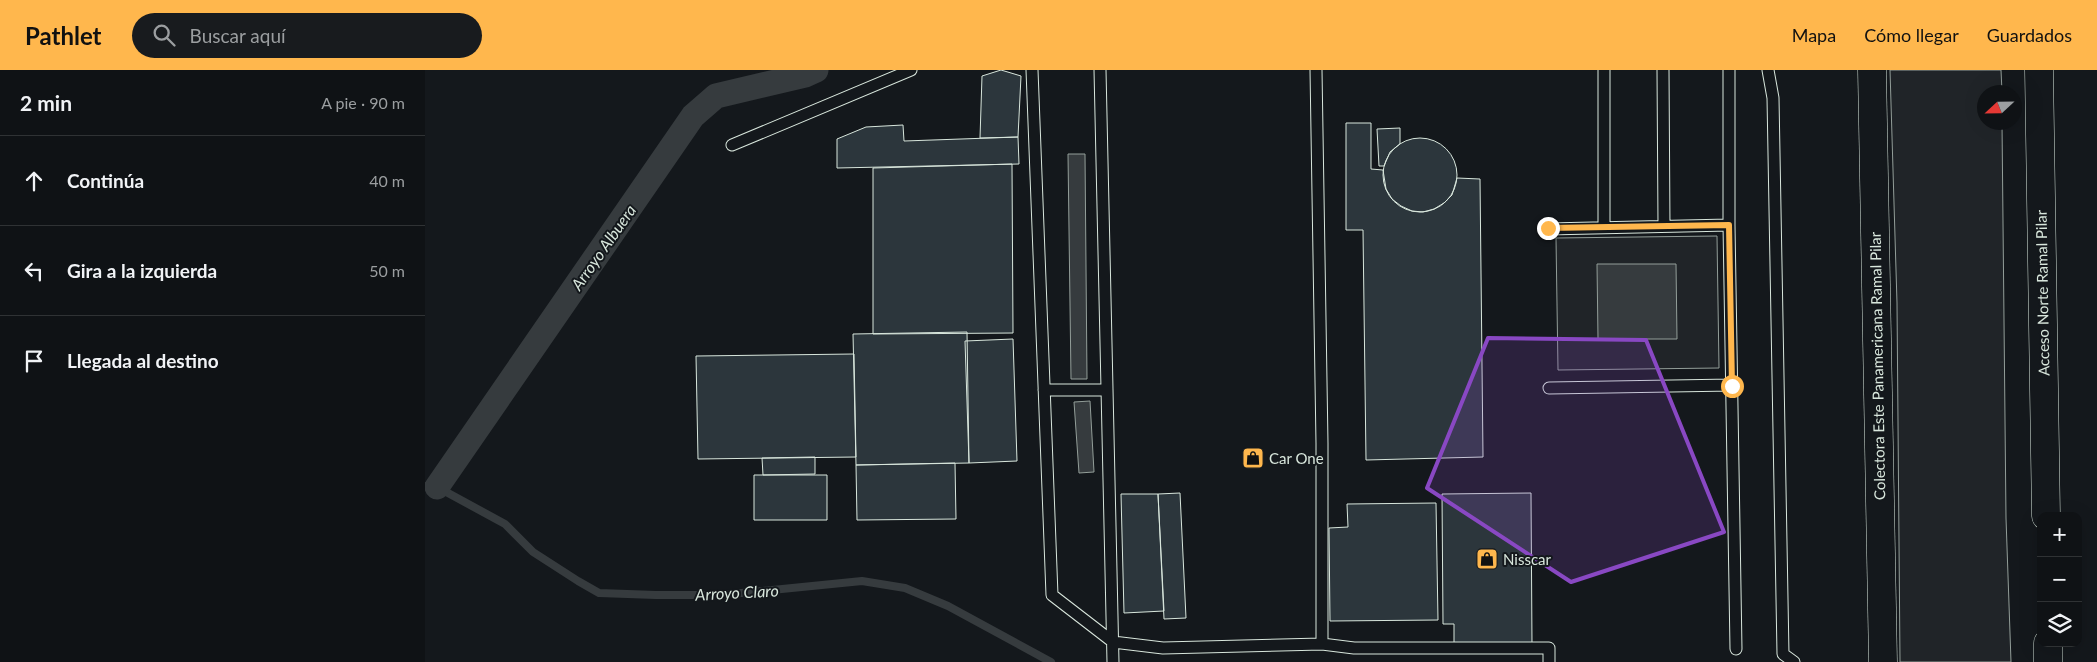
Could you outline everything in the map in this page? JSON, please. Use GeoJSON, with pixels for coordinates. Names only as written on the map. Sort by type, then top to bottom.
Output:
{"type":"FeatureCollection","features":[{"type":"Feature","properties":{"kind":"main road","name":"Colectora Este Panamericana Ramal Pilar"},"geometry":{"type":"LineString","coordinates":[[1872,70],[1883,662]]}},
{"type":"Feature","properties":{"kind":"main road","name":"Acceso Norte Ramal Pilar"},"geometry":{"type":"LineString","coordinates":[[2039,70],[2046,512]]}},
{"type":"Feature","properties":{"kind":"main road"},"geometry":{"type":"LineString","coordinates":[[2048,647],[2049,662]]}},
{"type":"Feature","properties":{"kind":"lane"},"geometry":{"type":"LineString","coordinates":[[732,145],[911,70]]}},
{"type":"Feature","properties":{"kind":"lane"},"geometry":{"type":"LineString","coordinates":[[1032,70],[1051,595],[1113,652],[1163,648],[1322,644],[1354,648],[1549,648],[1549,662]]}},
{"type":"Feature","properties":{"kind":"lane"},"geometry":{"type":"LineString","coordinates":[[1099,70],[1113,652]]}},
{"type":"Feature","properties":{"kind":"lane"},"geometry":{"type":"LineString","coordinates":[[1316,70],[1322,443],[1322,644]]}},
{"type":"Feature","properties":{"kind":"lane"},"geometry":{"type":"LineString","coordinates":[[1604,70],[1604,227]]}},
{"type":"Feature","properties":{"kind":"lane"},"geometry":{"type":"LineString","coordinates":[[1663,70],[1664,226]]}},
{"type":"Feature","properties":{"kind":"lane"},"geometry":{"type":"LineString","coordinates":[[1729,70],[1729,225],[1736,649]]}},
{"type":"Feature","properties":{"kind":"lane"},"geometry":{"type":"LineString","coordinates":[[1768,70],[1773,98],[1783,658],[1793,662]]}},
{"type":"Feature","properties":{"kind":"lane"},"geometry":{"type":"LineString","coordinates":[[1548,228],[1729,225]]}},
{"type":"Feature","properties":{"kind":"lane"},"geometry":{"type":"LineString","coordinates":[[1549,388],[1732,386]]}},
{"type":"Feature","properties":{"kind":"lane"},"geometry":{"type":"LineString","coordinates":[[1044,390],[1107,390]]}},
{"type":"Feature","properties":{"kind":"highlighted area"},"geometry":{"type":"Polygon","coordinates":[[[1488,338],[1646,340],[1724,532],[1571,582],[1427,488],[1488,338]]]}},
{"type":"Feature","properties":{"kind":"shaded area"},"geometry":{"type":"Polygon","coordinates":[[[1890,70],[2001,70],[2002,85],[1977,85],[1977,130],[2002,130],[2006,518],[2011,662],[1900,662],[1897,303],[1890,70]]]}},
{"type":"Feature","properties":{"kind":"shaded area"},"geometry":{"type":"Polygon","coordinates":[[[1068,154],[1085,154],[1087,379],[1071,379],[1068,154]]]}},
{"type":"Feature","properties":{"kind":"shaded area"},"geometry":{"type":"Polygon","coordinates":[[[1717,236],[1719,368],[1558,370],[1556,238],[1717,236]]]}},
{"type":"Feature","properties":{"kind":"shaded area"},"geometry":{"type":"Polygon","coordinates":[[[1597,264],[1676,264],[1677,339],[1598,339],[1597,264]]]}},
{"type":"Feature","properties":{"kind":"shaded area"},"geometry":{"type":"Polygon","coordinates":[[[1090,401],[1094,472],[1079,473],[1074,402],[1090,401]]]}},
{"type":"Feature","properties":{"kind":"building"},"geometry":{"type":"Polygon","coordinates":[[[1001,70],[1021,76],[1018,137],[980,138],[982,76],[1001,70]]]}},
{"type":"Feature","properties":{"kind":"building"},"geometry":{"type":"Polygon","coordinates":[[[1346,123],[1371,123],[1371,169],[1383,170],[1386,189],[1392,199],[1412,211],[1423,212],[1434,209],[1444,203],[1452,195],[1457,178],[1480,179],[1483,457],[1366,460],[1363,230],[1346,230],[1346,123]]]}},
{"type":"Feature","properties":{"kind":"building"},"geometry":{"type":"Polygon","coordinates":[[[903,125],[904,141],[1018,137],[1019,164],[837,168],[837,139],[866,127],[903,125]]]}},
{"type":"Feature","properties":{"kind":"building"},"geometry":{"type":"Polygon","coordinates":[[[1400,128],[1400,144],[1390,152],[1384,166],[1379,166],[1377,129],[1400,128]]]}},
{"type":"Feature","properties":{"kind":"building"},"geometry":{"type":"Polygon","coordinates":[[[1420,138],[1434,141],[1446,149],[1454,161],[1457,175],[1454,189],[1446,201],[1434,209],[1420,212],[1406,209],[1394,201],[1386,189],[1383,175],[1386,161],[1394,149],[1406,141],[1420,138]]]}},
{"type":"Feature","properties":{"kind":"building"},"geometry":{"type":"Polygon","coordinates":[[[1012,164],[1013,333],[873,334],[873,168],[1012,164]]]}},
{"type":"Feature","properties":{"kind":"building"},"geometry":{"type":"Polygon","coordinates":[[[967,332],[969,463],[856,465],[853,334],[967,332]]]}},
{"type":"Feature","properties":{"kind":"building"},"geometry":{"type":"Polygon","coordinates":[[[1013,339],[1017,461],[969,463],[965,341],[1013,339]]]}},
{"type":"Feature","properties":{"kind":"building"},"geometry":{"type":"Polygon","coordinates":[[[854,354],[856,457],[698,459],[696,356],[854,354]]]}},
{"type":"Feature","properties":{"kind":"building"},"geometry":{"type":"Polygon","coordinates":[[[815,457],[815,474],[763,475],[762,458],[815,457]]]}},
{"type":"Feature","properties":{"kind":"building"},"geometry":{"type":"Polygon","coordinates":[[[955,463],[956,519],[857,520],[856,465],[955,463]]]}},
{"type":"Feature","properties":{"kind":"building"},"geometry":{"type":"Polygon","coordinates":[[[754,475],[827,475],[827,520],[754,520],[754,475]]]}},
{"type":"Feature","properties":{"kind":"building"},"geometry":{"type":"Polygon","coordinates":[[[1180,493],[1186,618],[1164,619],[1158,494],[1180,493]]]}},
{"type":"Feature","properties":{"kind":"building","name":"Nisscar"},"geometry":{"type":"Polygon","coordinates":[[[1531,493],[1532,645],[1454,646],[1454,624],[1443,624],[1442,494],[1531,493]]]}},
{"type":"Feature","properties":{"kind":"building"},"geometry":{"type":"Polygon","coordinates":[[[1121,494],[1158,494],[1164,611],[1124,613],[1121,494]]]}},
{"type":"Feature","properties":{"kind":"building"},"geometry":{"type":"Polygon","coordinates":[[[1436,503],[1438,620],[1330,621],[1329,528],[1348,527],[1347,504],[1436,503]]]}},
{"type":"Feature","properties":{"kind":"waterway","name":"Arroyo Albuera"},"geometry":{"type":"LineString","coordinates":[[437,487],[693,116],[716,96],[805,75],[816,70]]}},
{"type":"Feature","properties":{"kind":"waterway","name":"Arroyo Claro"},"geometry":{"type":"LineString","coordinates":[[425,486],[437,487],[505,524],[533,552],[599,593],[721,595],[862,581],[905,588],[948,606],[1051,662]]}},
{"type":"Feature","properties":{"kind":"place","name":"Car One"},"geometry":{"type":"Point","coordinates":[1253,458]}},
{"type":"Feature","properties":{"kind":"place","name":"Nisscar"},"geometry":{"type":"Point","coordinates":[1487,559]}},
{"type":"Feature","properties":{"kind":"route"},"geometry":{"type":"LineString","coordinates":[[1548,228],[1729,225],[1732,386]]}}]}
